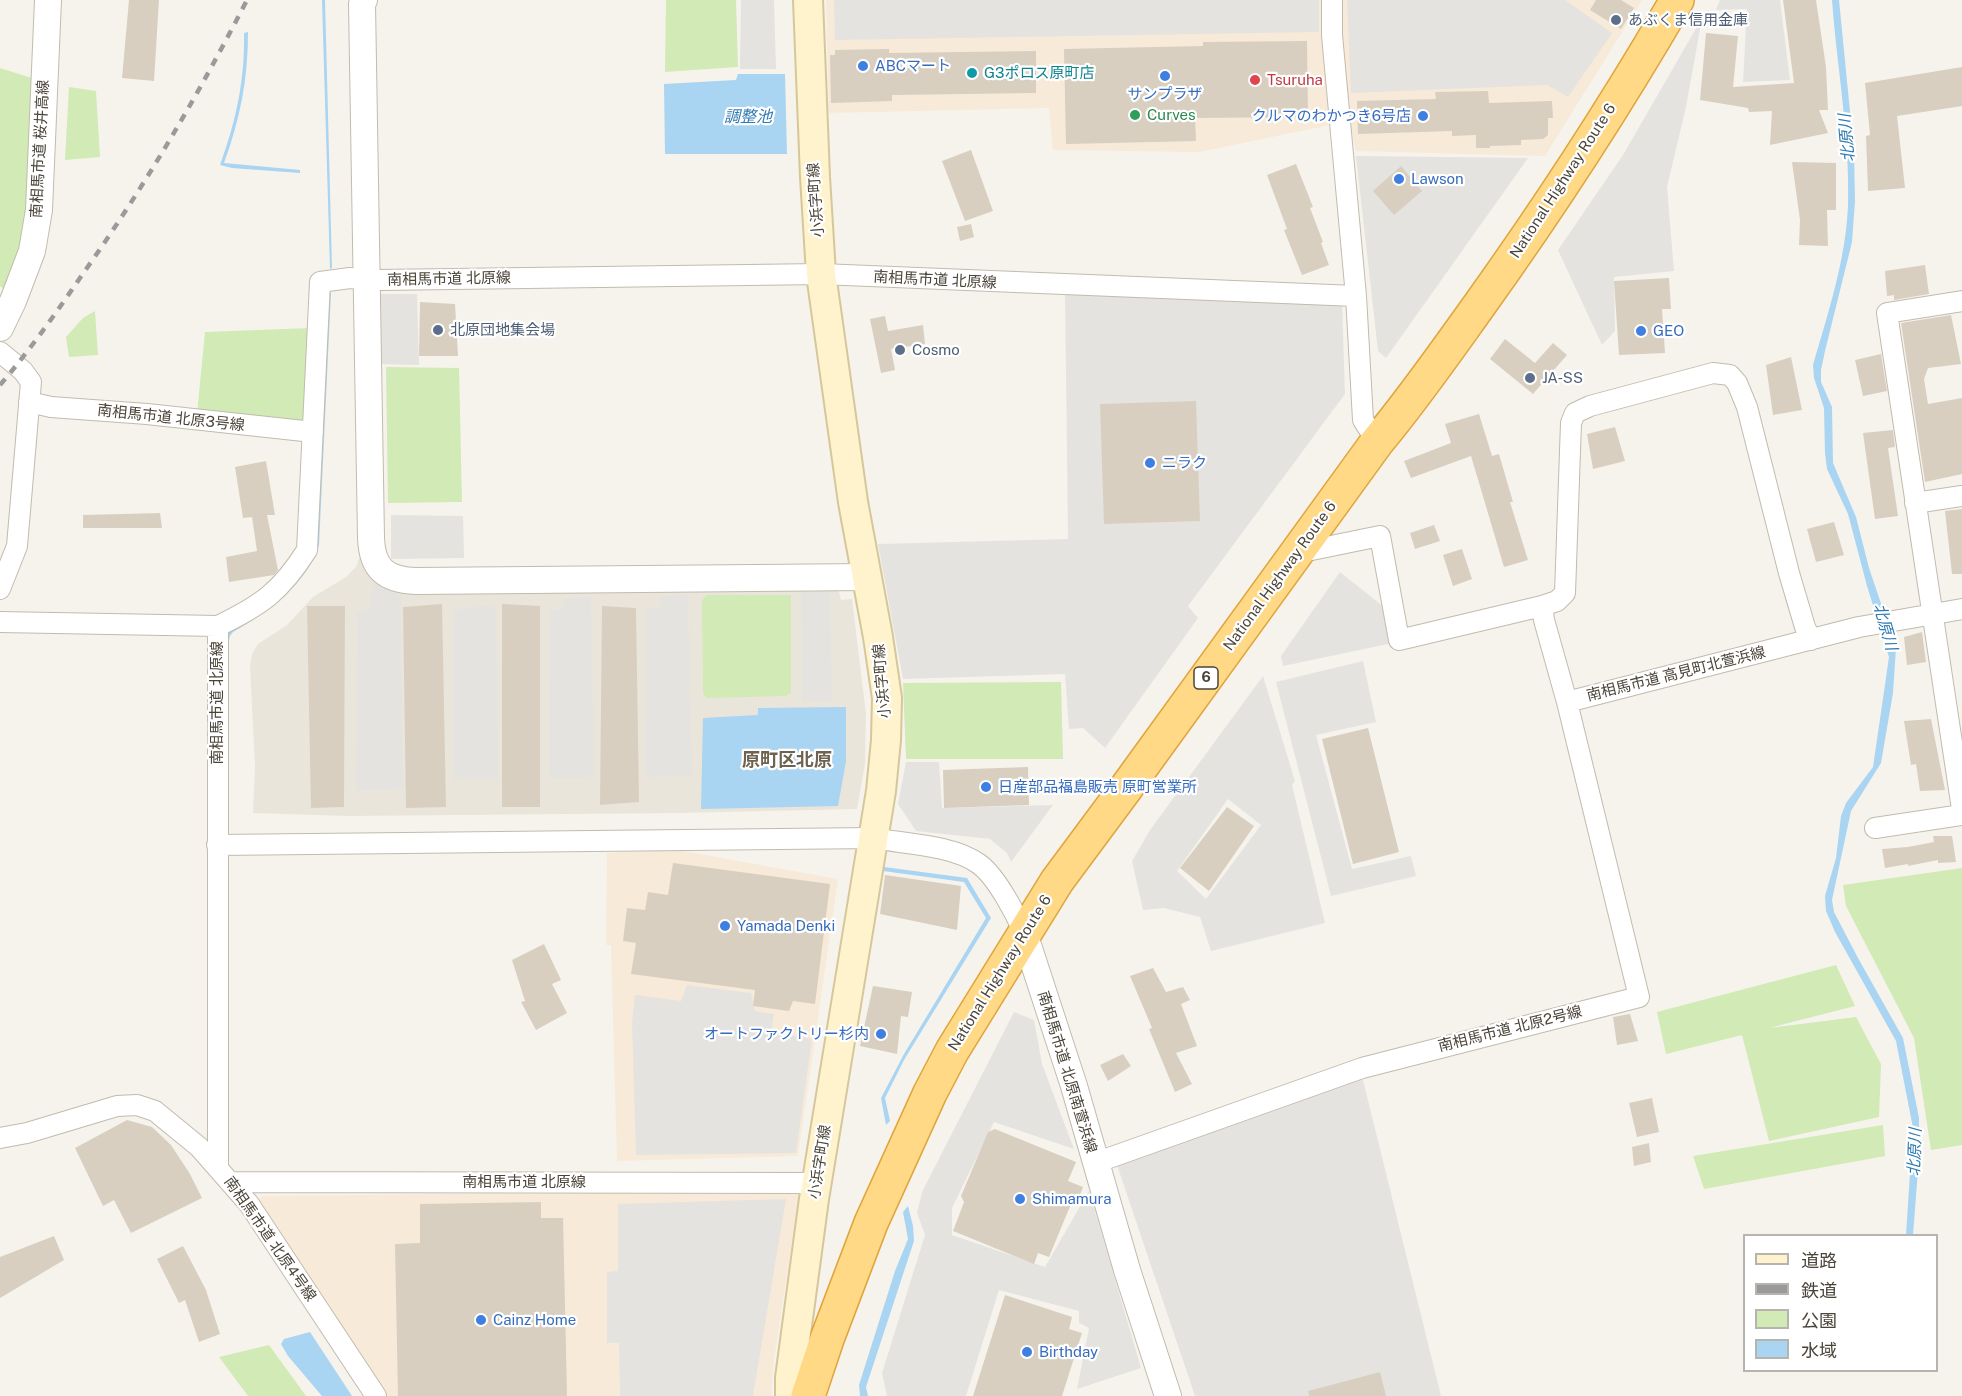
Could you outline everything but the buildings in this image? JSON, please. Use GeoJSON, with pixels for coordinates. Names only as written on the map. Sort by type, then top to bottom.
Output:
{"type":"FeatureCollection","features":[{"type":"Feature","properties":{"kind":"highway","name":"National Highway Route 6"},"geometry":{"type":"LineString","coordinates":[[808,1396],[871,1223],[910,1136],[952,1051],[1024,933],[1057,881],[1520,248],[1677,0]]}},
{"type":"Feature","properties":{"kind":"main road","name":"小浜字町線"},"geometry":{"type":"LineString","coordinates":[[790,1396],[791,1369],[817,1183],[881,791],[887,698],[848,470],[821,274],[814,166],[808,0]]}},
{"type":"Feature","properties":{"kind":"street","name":"南相馬市道 桜井高線"},"geometry":{"type":"LineString","coordinates":[[0,328],[32,250],[39,210],[48,0]]}},
{"type":"Feature","properties":{"kind":"street"},"geometry":{"type":"LineString","coordinates":[[364,0],[362,4],[366,279],[372,547],[375,563],[386,574],[400,581],[867,577]]}},
{"type":"Feature","properties":{"kind":"street"},"geometry":{"type":"LineString","coordinates":[[1332,0],[1332,35],[1356,296],[1363,420],[1377,442]]}},
{"type":"Feature","properties":{"kind":"street","name":"南相馬市道 北原線"},"geometry":{"type":"LineString","coordinates":[[218,1167],[218,626],[247,612],[278,589],[307,550],[320,282],[335,279],[821,274],[1356,296]]}},
{"type":"Feature","properties":{"kind":"street"},"geometry":{"type":"LineString","coordinates":[[1962,301],[1887,313],[1962,809]]}},
{"type":"Feature","properties":{"kind":"street"},"geometry":{"type":"LineString","coordinates":[[0,352],[28,376],[31,382],[17,546],[0,589]]}},
{"type":"Feature","properties":{"kind":"street"},"geometry":{"type":"LineString","coordinates":[[1297,553],[1380,536],[1399,640],[1557,602],[1565,593],[1571,423],[1575,413],[1590,406],[1713,373],[1730,375],[1737,383],[1747,406],[1789,573],[1811,640]]}},
{"type":"Feature","properties":{"kind":"street","name":"南相馬市道 北原3号線"},"geometry":{"type":"LineString","coordinates":[[29,402],[51,407],[147,414],[313,432]]}},
{"type":"Feature","properties":{"kind":"street"},"geometry":{"type":"LineString","coordinates":[[1915,503],[1962,496]]}},
{"type":"Feature","properties":{"kind":"street","name":"南相馬市道 高見町北萱浜線"},"geometry":{"type":"LineString","coordinates":[[1542,606],[1567,702],[1859,627],[1933,614]]}},
{"type":"Feature","properties":{"kind":"street"},"geometry":{"type":"LineString","coordinates":[[1933,614],[1962,609]]}},
{"type":"Feature","properties":{"kind":"street"},"geometry":{"type":"LineString","coordinates":[[0,622],[218,626]]}},
{"type":"Feature","properties":{"kind":"street","name":"南相馬市道 北原2号線"},"geometry":{"type":"LineString","coordinates":[[1095,1164],[1362,1068],[1638,997],[1567,702]]}},
{"type":"Feature","properties":{"kind":"street"},"geometry":{"type":"LineString","coordinates":[[1875,828],[1962,814]]}},
{"type":"Feature","properties":{"kind":"street","name":"南相馬市道 北原南萱浜線"},"geometry":{"type":"LineString","coordinates":[[217,845],[873,838],[955,852],[981,865],[1013,908],[1024,933],[1074,1086],[1095,1164],[1168,1396]]}},
{"type":"Feature","properties":{"kind":"street","name":"南相馬市道 北原4号線"},"geometry":{"type":"LineString","coordinates":[[0,1138],[27,1133],[111,1108],[137,1105],[155,1111],[199,1147],[232,1182],[314,1300],[376,1396]]}},
{"type":"Feature","properties":{"kind":"street","name":"南相馬市道 北原線"},"geometry":{"type":"LineString","coordinates":[[232,1182],[817,1183]]}},
{"type":"Feature","properties":{"kind":"shaded area"},"geometry":{"type":"Polygon","coordinates":[[[741,0],[774,0],[776,69],[740,69],[741,0]]]}},
{"type":"Feature","properties":{"kind":"shaded area"},"geometry":{"type":"Polygon","coordinates":[[[826,0],[1642,0],[1545,156],[1356,151],[1350,124],[1330,125],[1199,152],[1053,150],[1049,108],[829,113],[826,0]]]}},
{"type":"Feature","properties":{"kind":"shaded area"},"geometry":{"type":"Polygon","coordinates":[[[834,0],[1319,0],[1319,32],[835,40],[834,0]]]}},
{"type":"Feature","properties":{"kind":"shaded area"},"geometry":{"type":"Polygon","coordinates":[[[1347,0],[1565,0],[1612,33],[1568,97],[1547,85],[1351,93],[1347,0]]]}},
{"type":"Feature","properties":{"kind":"shaded area"},"geometry":{"type":"Polygon","coordinates":[[[1720,0],[1780,0],[1790,80],[1743,82],[1747,9],[1716,10],[1720,0]]]}},
{"type":"Feature","properties":{"kind":"shaded area"},"geometry":{"type":"Polygon","coordinates":[[[1702,18],[1686,107],[1667,187],[1674,271],[1614,277],[1615,331],[1602,345],[1558,250],[1623,155],[1702,18]]]}},
{"type":"Feature","properties":{"kind":"shaded area"},"geometry":{"type":"Polygon","coordinates":[[[1356,156],[1528,158],[1386,358],[1378,351],[1356,156]]]}},
{"type":"Feature","properties":{"kind":"shaded area"},"geometry":{"type":"Polygon","coordinates":[[[379,294],[417,294],[419,365],[380,364],[379,294]]]}},
{"type":"Feature","properties":{"kind":"shaded area"},"geometry":{"type":"Polygon","coordinates":[[[1065,294],[1342,304],[1345,394],[1188,606],[1198,618],[1105,748],[1083,728],[1069,729],[1065,674],[903,679],[878,544],[1068,539],[1065,294]]]}},
{"type":"Feature","properties":{"kind":"shaded area"},"geometry":{"type":"Polygon","coordinates":[[[391,515],[463,516],[464,558],[391,559],[391,515]]]}},
{"type":"Feature","properties":{"kind":"shaded area"},"geometry":{"type":"Polygon","coordinates":[[[361,553],[375,579],[838,588],[841,600],[852,599],[866,714],[865,764],[857,809],[348,816],[253,813],[255,767],[250,666],[252,654],[258,644],[287,625],[313,597],[346,577],[356,567],[361,553]]]}},
{"type":"Feature","properties":{"kind":"shaded area"},"geometry":{"type":"Polygon","coordinates":[[[1340,572],[1389,611],[1393,643],[1283,666],[1281,656],[1340,572]]]}},
{"type":"Feature","properties":{"kind":"shaded area"},"geometry":{"type":"Polygon","coordinates":[[[375,584],[401,596],[403,789],[356,791],[357,612],[371,610],[370,596],[375,584]]]}},
{"type":"Feature","properties":{"kind":"shaded area"},"geometry":{"type":"Polygon","coordinates":[[[830,590],[832,702],[802,701],[801,591],[830,590]]]}},
{"type":"Feature","properties":{"kind":"shaded area"},"geometry":{"type":"Polygon","coordinates":[[[688,595],[692,776],[646,777],[647,608],[660,608],[661,596],[688,595]]]}},
{"type":"Feature","properties":{"kind":"shaded area"},"geometry":{"type":"Polygon","coordinates":[[[591,596],[594,777],[549,778],[550,609],[563,610],[564,599],[591,596]]]}},
{"type":"Feature","properties":{"kind":"shaded area"},"geometry":{"type":"Polygon","coordinates":[[[496,604],[498,779],[454,779],[454,610],[496,604]]]}},
{"type":"Feature","properties":{"kind":"shaded area"},"geometry":{"type":"Polygon","coordinates":[[[1363,661],[1376,722],[1316,735],[1352,869],[1411,856],[1416,876],[1331,896],[1276,682],[1363,661]]]}},
{"type":"Feature","properties":{"kind":"shaded area"},"geometry":{"type":"Polygon","coordinates":[[[1263,676],[1295,781],[1292,785],[1325,923],[1211,951],[1200,917],[1164,908],[1143,910],[1132,861],[1150,830],[1263,676]],[[1228,799],[1177,871],[1206,899],[1261,825],[1228,799]]]}},
{"type":"Feature","properties":{"kind":"shaded area"},"geometry":{"type":"Polygon","coordinates":[[[906,762],[939,762],[942,808],[1053,805],[1011,862],[1007,853],[990,839],[916,831],[898,804],[906,762]]]}},
{"type":"Feature","properties":{"kind":"shaded area"},"geometry":{"type":"Polygon","coordinates":[[[672,849],[838,879],[798,1156],[617,1161],[611,945],[606,945],[607,853],[672,849]]]}},
{"type":"Feature","properties":{"kind":"shaded area"},"geometry":{"type":"Polygon","coordinates":[[[687,985],[751,993],[755,1011],[774,1014],[771,1032],[812,1039],[796,1153],[636,1155],[632,1023],[635,995],[681,1001],[687,985]]]}},
{"type":"Feature","properties":{"kind":"shaded area"},"geometry":{"type":"Polygon","coordinates":[[[1014,1012],[1034,1020],[1042,1064],[1074,1149],[994,1122],[952,1208],[952,1235],[1045,1267],[1089,1191],[1141,1368],[1077,1389],[1089,1328],[1079,1323],[1079,1311],[999,1290],[966,1396],[887,1396],[882,1373],[925,1235],[917,1213],[922,1192],[1014,1012]]]}},
{"type":"Feature","properties":{"kind":"shaded area"},"geometry":{"type":"Polygon","coordinates":[[[1361,1072],[1441,1396],[1195,1396],[1116,1162],[1361,1072]]]}},
{"type":"Feature","properties":{"kind":"shaded area"},"geometry":{"type":"Polygon","coordinates":[[[787,1191],[799,1195],[774,1360],[771,1396],[381,1396],[257,1200],[263,1196],[787,1191]]]}},
{"type":"Feature","properties":{"kind":"shaded area"},"geometry":{"type":"Polygon","coordinates":[[[786,1199],[753,1396],[620,1396],[619,1343],[607,1343],[607,1272],[618,1271],[618,1204],[786,1199]]]}},
{"type":"Feature","properties":{"kind":"green space"},"geometry":{"type":"Polygon","coordinates":[[[666,0],[736,0],[738,67],[665,72],[666,0]]]}},
{"type":"Feature","properties":{"kind":"green space"},"geometry":{"type":"Polygon","coordinates":[[[0,68],[35,79],[46,206],[6,291],[0,286],[0,68]]]}},
{"type":"Feature","properties":{"kind":"green space"},"geometry":{"type":"Polygon","coordinates":[[[69,87],[96,91],[100,157],[65,160],[69,87]]]}},
{"type":"Feature","properties":{"kind":"green space"},"geometry":{"type":"Polygon","coordinates":[[[95,311],[98,355],[69,357],[66,337],[83,318],[95,311]]]}},
{"type":"Feature","properties":{"kind":"green space"},"geometry":{"type":"Polygon","coordinates":[[[311,328],[303,422],[197,414],[205,332],[311,328]]]}},
{"type":"Feature","properties":{"kind":"green space"},"geometry":{"type":"Polygon","coordinates":[[[386,367],[459,368],[462,502],[388,503],[386,367]]]}},
{"type":"Feature","properties":{"kind":"green space"},"geometry":{"type":"Polygon","coordinates":[[[707,595],[791,595],[791,693],[786,696],[707,698],[703,693],[702,600],[707,595]]]}},
{"type":"Feature","properties":{"kind":"green space"},"geometry":{"type":"Polygon","coordinates":[[[1061,682],[1063,759],[906,759],[903,683],[1061,682]]]}},
{"type":"Feature","properties":{"kind":"green space"},"geometry":{"type":"Polygon","coordinates":[[[1962,868],[1962,1145],[1931,1150],[1914,1038],[1846,906],[1843,885],[1962,868]]]}},
{"type":"Feature","properties":{"kind":"green space"},"geometry":{"type":"Polygon","coordinates":[[[1836,965],[1855,1006],[1769,1028],[1856,1017],[1881,1064],[1879,1117],[1769,1141],[1742,1035],[1666,1054],[1657,1012],[1836,965]]]}},
{"type":"Feature","properties":{"kind":"green space"},"geometry":{"type":"Polygon","coordinates":[[[1883,1125],[1885,1156],[1704,1189],[1693,1156],[1883,1125]]]}},
{"type":"Feature","properties":{"kind":"green space"},"geometry":{"type":"Polygon","coordinates":[[[269,1345],[306,1396],[248,1396],[219,1357],[269,1345]]]}},
{"type":"Feature","properties":{"kind":"water"},"geometry":{"type":"Polygon","coordinates":[[[322,0],[325,0],[332,268],[330,269],[322,0]]]}},
{"type":"Feature","properties":{"kind":"water","name":"北原川"},"geometry":{"type":"Polygon","coordinates":[[[1832,0],[1839,0],[1854,152],[1855,201],[1852,242],[1825,351],[1821,382],[1832,407],[1833,463],[1856,517],[1869,568],[1896,648],[1893,693],[1881,763],[1851,811],[1832,900],[1834,912],[1903,1038],[1919,1118],[1919,1157],[1913,1234],[1906,1234],[1913,1128],[1896,1041],[1835,932],[1826,911],[1825,896],[1836,858],[1841,816],[1846,803],[1873,767],[1889,657],[1848,514],[1827,469],[1824,408],[1814,378],[1813,365],[1840,266],[1847,225],[1848,179],[1832,0]]]}},
{"type":"Feature","properties":{"kind":"water"},"geometry":{"type":"Polygon","coordinates":[[[248,32],[242,99],[224,163],[300,170],[300,173],[220,165],[238,100],[243,67],[244,33],[248,32]]]}},
{"type":"Feature","properties":{"kind":"water","name":"調整池"},"geometry":{"type":"Polygon","coordinates":[[[738,74],[785,74],[787,154],[665,154],[664,84],[736,80],[738,74]]]}},
{"type":"Feature","properties":{"kind":"water"},"geometry":{"type":"Polygon","coordinates":[[[329,292],[331,292],[319,545],[305,573],[295,585],[259,616],[233,632],[227,648],[226,636],[230,631],[307,564],[329,292]]]}},
{"type":"Feature","properties":{"kind":"water"},"geometry":{"type":"Polygon","coordinates":[[[846,707],[846,761],[838,806],[701,809],[703,718],[758,715],[758,708],[846,707]]]}},
{"type":"Feature","properties":{"kind":"water"},"geometry":{"type":"Polygon","coordinates":[[[884,867],[967,878],[991,918],[904,1060],[885,1098],[890,1121],[886,1125],[881,1098],[904,1054],[986,918],[964,882],[883,871],[884,867]]]}},
{"type":"Feature","properties":{"kind":"water"},"geometry":{"type":"Polygon","coordinates":[[[908,1206],[914,1241],[866,1387],[868,1396],[860,1396],[859,1385],[895,1271],[908,1239],[903,1212],[908,1206]]]}},
{"type":"Feature","properties":{"kind":"water"},"geometry":{"type":"Polygon","coordinates":[[[310,1332],[352,1396],[322,1396],[288,1356],[281,1344],[284,1339],[310,1332]]]}},
{"type":"Feature","properties":{"kind":"railway"},"geometry":{"type":"LineString","coordinates":[[0,385],[53,317],[149,174],[247,0]]}},
{"type":"Feature","properties":{"kind":"place","name":"あぶくま信用金庫"},"geometry":{"type":"Point","coordinates":[1616,20]}},
{"type":"Feature","properties":{"kind":"place","name":"ABCマート"},"geometry":{"type":"Point","coordinates":[863,66]}},
{"type":"Feature","properties":{"kind":"place","name":"G3ポロス原町店"},"geometry":{"type":"Point","coordinates":[972,73]}},
{"type":"Feature","properties":{"kind":"place","name":"サンプラザ"},"geometry":{"type":"Point","coordinates":[1165,76]}},
{"type":"Feature","properties":{"kind":"place","name":"Tsuruha"},"geometry":{"type":"Point","coordinates":[1255,80]}},
{"type":"Feature","properties":{"kind":"place","name":"Curves"},"geometry":{"type":"Point","coordinates":[1135,115]}},
{"type":"Feature","properties":{"kind":"place","name":"クルマのわかつき6号店"},"geometry":{"type":"Point","coordinates":[1423,116]}},
{"type":"Feature","properties":{"kind":"place","name":"Lawson"},"geometry":{"type":"Point","coordinates":[1399,179]}},
{"type":"Feature","properties":{"kind":"place","name":"北原団地集会場"},"geometry":{"type":"Point","coordinates":[438,330]}},
{"type":"Feature","properties":{"kind":"place","name":"GEO"},"geometry":{"type":"Point","coordinates":[1641,331]}},
{"type":"Feature","properties":{"kind":"place","name":"Cosmo"},"geometry":{"type":"Point","coordinates":[900,350]}},
{"type":"Feature","properties":{"kind":"place","name":"JA-SS"},"geometry":{"type":"Point","coordinates":[1530,378]}},
{"type":"Feature","properties":{"kind":"place","name":"ニラク"},"geometry":{"type":"Point","coordinates":[1150,463]}},
{"type":"Feature","properties":{"kind":"place","name":"日産部品福島販売 原町営業所"},"geometry":{"type":"Point","coordinates":[986,787]}},
{"type":"Feature","properties":{"kind":"place","name":"Yamada Denki"},"geometry":{"type":"Point","coordinates":[725,926]}},
{"type":"Feature","properties":{"kind":"place","name":"オートファクトリー杉内"},"geometry":{"type":"Point","coordinates":[881,1034]}},
{"type":"Feature","properties":{"kind":"place","name":"Shimamura"},"geometry":{"type":"Point","coordinates":[1020,1199]}},
{"type":"Feature","properties":{"kind":"place","name":"Cainz Home"},"geometry":{"type":"Point","coordinates":[481,1320]}},
{"type":"Feature","properties":{"kind":"place","name":"Birthday"},"geometry":{"type":"Point","coordinates":[1027,1352]}},
{"type":"Feature","properties":{"kind":"district","name":"原町区北原"},"geometry":{"type":"Point","coordinates":[787,760]}}]}
